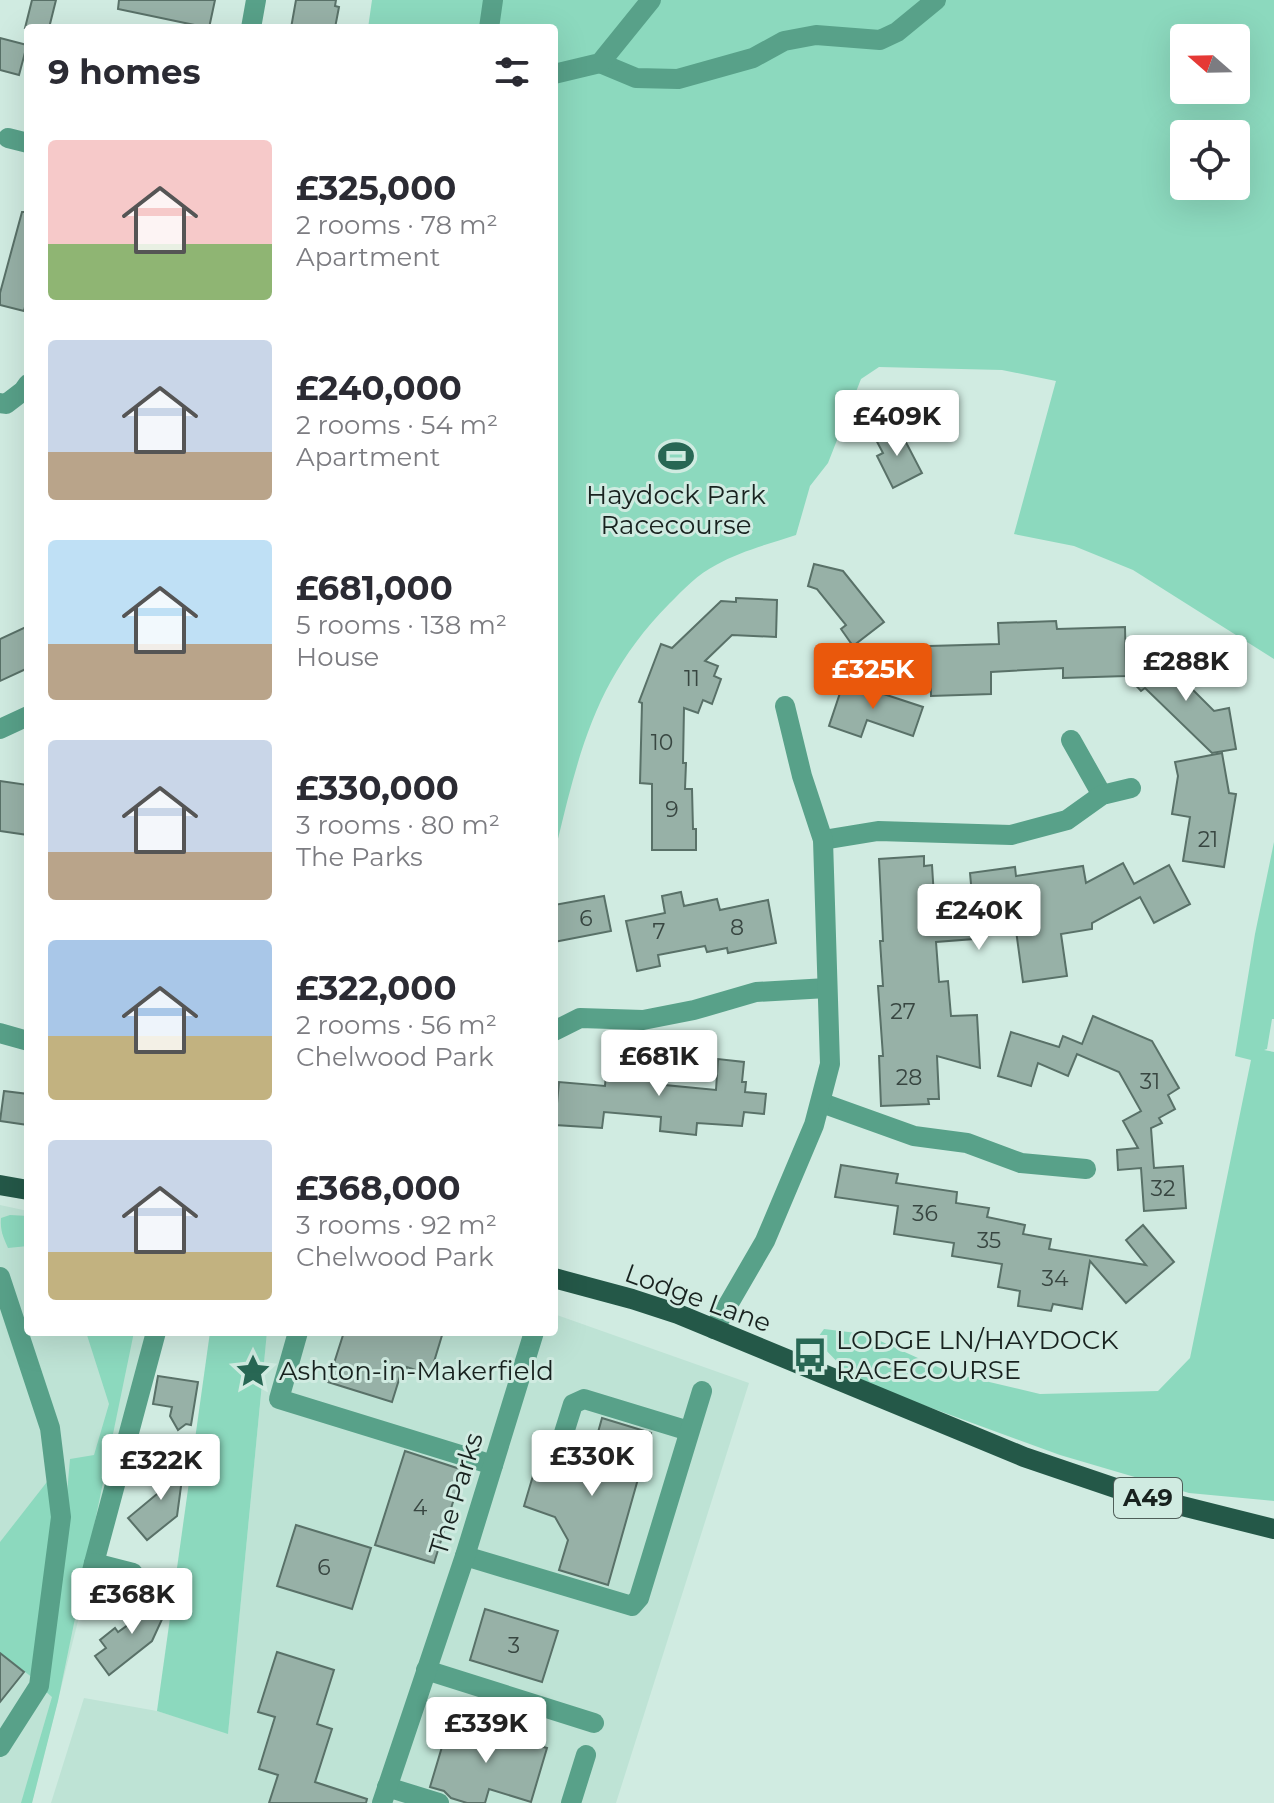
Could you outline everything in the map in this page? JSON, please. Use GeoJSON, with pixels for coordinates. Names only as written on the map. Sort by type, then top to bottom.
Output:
{"type":"FeatureCollection","features":[{"type":"Feature","properties":{"kind":"main road"},"geometry":{"type":"LineString","coordinates":[[0,1185],[24,1189]]}},
{"type":"Feature","properties":{"kind":"main road","name":"Lodge Lane"},"geometry":{"type":"LineString","coordinates":[[558,1279],[632,1299],[714,1329],[1024,1457],[1130,1493],[1274,1529]]}},
{"type":"Feature","properties":{"kind":"street"},"geometry":{"type":"LineString","coordinates":[[252,24],[256,0]]}},
{"type":"Feature","properties":{"kind":"street"},"geometry":{"type":"LineString","coordinates":[[490,24],[493,0]]}},
{"type":"Feature","properties":{"kind":"street"},"geometry":{"type":"LineString","coordinates":[[600,63],[651,0]]}},
{"type":"Feature","properties":{"kind":"street"},"geometry":{"type":"LineString","coordinates":[[558,73],[600,63],[636,78],[678,79],[753,58],[784,41],[816,35],[880,40],[897,32],[936,0]]}},
{"type":"Feature","properties":{"kind":"street"},"geometry":{"type":"LineString","coordinates":[[0,403],[6,404],[24,390]]}},
{"type":"Feature","properties":{"kind":"street"},"geometry":{"type":"LineString","coordinates":[[714,1329],[765,1241],[822,1103],[830,1064],[823,840],[802,776],[785,706]]}},
{"type":"Feature","properties":{"kind":"street"},"geometry":{"type":"LineString","coordinates":[[0,729],[24,718]]}},
{"type":"Feature","properties":{"kind":"street"},"geometry":{"type":"LineString","coordinates":[[1071,740],[1102,795]]}},
{"type":"Feature","properties":{"kind":"street"},"geometry":{"type":"LineString","coordinates":[[823,840],[878,831],[1011,835],[1067,820],[1102,795],[1131,788]]}},
{"type":"Feature","properties":{"kind":"street"},"geometry":{"type":"LineString","coordinates":[[558,1029],[580,1018],[643,1020],[694,1010],[756,992],[827,988]]}},
{"type":"Feature","properties":{"kind":"street"},"geometry":{"type":"LineString","coordinates":[[0,1033],[24,1040]]}},
{"type":"Feature","properties":{"kind":"street"},"geometry":{"type":"LineString","coordinates":[[822,1103],[914,1136],[967,1143],[1021,1163],[1086,1169]]}},
{"type":"Feature","properties":{"kind":"street"},"geometry":{"type":"LineString","coordinates":[[0,1277],[50,1428],[57,1464],[61,1517],[39,1686],[0,1747]]}},
{"type":"Feature","properties":{"kind":"street"},"geometry":{"type":"LineString","coordinates":[[88,1587],[155,1336]]}},
{"type":"Feature","properties":{"kind":"street"},"geometry":{"type":"LineString","coordinates":[[297,1336],[279,1399],[493,1465]]}},
{"type":"Feature","properties":{"kind":"street","name":"The Parks"},"geometry":{"type":"LineString","coordinates":[[385,1795],[465,1556],[533,1336]]}},
{"type":"Feature","properties":{"kind":"street"},"geometry":{"type":"LineString","coordinates":[[465,1556],[632,1606],[639,1598],[702,1391]]}},
{"type":"Feature","properties":{"kind":"street"},"geometry":{"type":"LineString","coordinates":[[563,1436],[573,1404],[584,1399],[689,1431]]}},
{"type":"Feature","properties":{"kind":"street"},"geometry":{"type":"LineString","coordinates":[[94,1563],[133,1573]]}},
{"type":"Feature","properties":{"kind":"street"},"geometry":{"type":"LineString","coordinates":[[426,1670],[594,1723]]}},
{"type":"Feature","properties":{"kind":"street"},"geometry":{"type":"LineString","coordinates":[[571,1803],[586,1755]]}},
{"type":"Feature","properties":{"kind":"street"},"geometry":{"type":"LineString","coordinates":[[385,1795],[439,1803]]}},
{"type":"Feature","properties":{"kind":"shaded area"},"geometry":{"type":"Polygon","coordinates":[[[0,1205],[24,1210],[24,1336],[150,1336],[32,1803],[0,1803],[0,1205]]]}},
{"type":"Feature","properties":{"kind":"shaded area"},"geometry":{"type":"Polygon","coordinates":[[[558,1315],[749,1383],[616,1803],[51,1803],[84,1698],[157,1711],[228,1733],[267,1336],[558,1336],[558,1315]]]}},
{"type":"Feature","properties":{"kind":"green space","name":"Haydock Park Racecourse"},"geometry":{"type":"Polygon","coordinates":[[[372,0],[1274,0],[1274,659],[1133,570],[1074,546],[1014,534],[1056,381],[1002,370],[879,367],[861,379],[828,463],[810,486],[796,535],[735,556],[691,582],[645,631],[625,658],[608,686],[584,744],[558,839],[558,24],[369,24],[372,0]]]}},
{"type":"Feature","properties":{"kind":"green space"},"geometry":{"type":"Polygon","coordinates":[[[1274,842],[1274,1019],[1267,1049],[1264,1050],[1274,1052],[1274,1501],[1189,1493],[1060,1455],[855,1380],[816,1340],[824,1329],[865,1334],[951,1373],[1040,1394],[1158,1391],[1190,1358],[1251,1060],[1235,1056],[1274,842]]]}},
{"type":"Feature","properties":{"kind":"green space"},"geometry":{"type":"Polygon","coordinates":[[[24,1216],[24,1246],[8,1248],[2,1233],[1,1218],[24,1216]]]}},
{"type":"Feature","properties":{"kind":"green space"},"geometry":{"type":"Polygon","coordinates":[[[87,1336],[133,1336],[58,1701],[32,1803],[21,1803],[52,1697],[44,1690],[70,1459],[94,1455],[109,1404],[87,1336]]]}},
{"type":"Feature","properties":{"kind":"green space"},"geometry":{"type":"Polygon","coordinates":[[[209,1336],[267,1336],[228,1734],[157,1711],[209,1336]]]}},
{"type":"Feature","properties":{"kind":"green space"},"geometry":{"type":"Polygon","coordinates":[[[50,1478],[53,1521],[33,1678],[0,1653],[0,1542],[50,1478]]]}},
{"type":"Feature","properties":{"kind":"building"},"geometry":{"type":"Polygon","coordinates":[[[32,0],[56,0],[50,24],[26,24],[32,0]]]}},
{"type":"Feature","properties":{"kind":"building"},"geometry":{"type":"Polygon","coordinates":[[[119,0],[215,0],[210,24],[190,24],[118,9],[119,0]]]}},
{"type":"Feature","properties":{"kind":"building"},"geometry":{"type":"Polygon","coordinates":[[[296,0],[336,0],[335,6],[339,7],[336,24],[292,24],[296,0]]]}},
{"type":"Feature","properties":{"kind":"building"},"geometry":{"type":"Polygon","coordinates":[[[0,38],[24,44],[19,75],[0,70],[0,38]]]}},
{"type":"Feature","properties":{"kind":"building"},"geometry":{"type":"Polygon","coordinates":[[[24,212],[24,311],[0,305],[0,293],[24,212]]]}},
{"type":"Feature","properties":{"kind":"building"},"geometry":{"type":"Polygon","coordinates":[[[898,427],[922,473],[893,488],[877,456],[883,453],[875,438],[898,427]]]}},
{"type":"Feature","properties":{"kind":"building"},"geometry":{"type":"Polygon","coordinates":[[[814,564],[843,571],[884,622],[853,646],[841,629],[846,625],[817,589],[808,586],[814,564]]]}},
{"type":"Feature","properties":{"kind":"building"},"geometry":{"type":"Polygon","coordinates":[[[736,598],[777,600],[776,637],[732,635],[705,661],[718,666],[714,676],[721,679],[712,704],[703,700],[698,713],[684,708],[685,789],[692,789],[696,850],[652,850],[652,784],[640,783],[642,703],[639,702],[661,644],[672,648],[721,601],[736,602],[736,598]]]}},
{"type":"Feature","properties":{"kind":"building"},"geometry":{"type":"Polygon","coordinates":[[[1056,621],[1057,629],[1125,627],[1126,676],[1063,678],[1063,668],[991,672],[991,694],[931,696],[930,646],[999,644],[998,623],[1056,621]]]}},
{"type":"Feature","properties":{"kind":"building"},"geometry":{"type":"Polygon","coordinates":[[[24,628],[24,670],[0,681],[0,639],[24,628]]]}},
{"type":"Feature","properties":{"kind":"building"},"geometry":{"type":"Polygon","coordinates":[[[1178,654],[1192,669],[1182,679],[1214,711],[1229,708],[1236,749],[1212,753],[1145,688],[1141,691],[1128,677],[1149,655],[1163,669],[1178,654]]]}},
{"type":"Feature","properties":{"kind":"building"},"geometry":{"type":"Polygon","coordinates":[[[844,681],[923,707],[913,736],[867,720],[861,737],[829,726],[844,681]]]}},
{"type":"Feature","properties":{"kind":"building"},"geometry":{"type":"Polygon","coordinates":[[[1222,753],[1229,793],[1236,794],[1224,867],[1183,861],[1190,817],[1172,814],[1178,776],[1175,762],[1222,753]]]}},
{"type":"Feature","properties":{"kind":"building"},"geometry":{"type":"Polygon","coordinates":[[[0,781],[24,784],[24,834],[0,831],[0,781]]]}},
{"type":"Feature","properties":{"kind":"building"},"geometry":{"type":"Polygon","coordinates":[[[924,856],[924,866],[932,865],[934,897],[972,895],[970,873],[1015,867],[1016,876],[1083,866],[1086,883],[1123,863],[1134,884],[1169,865],[1190,904],[1154,923],[1140,897],[1092,923],[1092,929],[1061,934],[1067,976],[1023,982],[1015,923],[974,928],[974,939],[936,942],[939,982],[948,981],[951,1016],[977,1015],[980,1068],[937,1056],[939,1099],[928,1099],[929,1104],[881,1106],[879,1056],[883,1056],[878,986],[883,986],[880,941],[883,941],[879,859],[924,856]]]}},
{"type":"Feature","properties":{"kind":"building"},"geometry":{"type":"Polygon","coordinates":[[[681,892],[684,906],[717,899],[720,910],[768,900],[776,943],[728,953],[727,948],[707,952],[705,946],[658,955],[660,966],[637,971],[626,921],[665,913],[662,896],[681,892]]]}},
{"type":"Feature","properties":{"kind":"building"},"geometry":{"type":"Polygon","coordinates":[[[604,896],[611,931],[558,941],[558,904],[604,896]]]}},
{"type":"Feature","properties":{"kind":"building"},"geometry":{"type":"Polygon","coordinates":[[[1093,1016],[1152,1041],[1179,1088],[1168,1095],[1175,1109],[1159,1118],[1162,1123],[1151,1128],[1154,1168],[1183,1166],[1186,1208],[1144,1211],[1141,1168],[1118,1170],[1117,1150],[1138,1148],[1123,1121],[1141,1111],[1119,1072],[1077,1054],[1068,1076],[1038,1063],[1031,1086],[998,1076],[1011,1032],[1059,1047],[1063,1036],[1082,1044],[1093,1016]]]}},
{"type":"Feature","properties":{"kind":"building"},"geometry":{"type":"Polygon","coordinates":[[[640,1055],[668,1058],[665,1085],[716,1090],[718,1059],[744,1062],[742,1082],[746,1082],[745,1092],[766,1094],[764,1114],[744,1112],[742,1126],[697,1123],[696,1135],[660,1131],[661,1117],[604,1112],[602,1128],[558,1125],[559,1082],[605,1086],[607,1062],[639,1065],[640,1055]]]}},
{"type":"Feature","properties":{"kind":"building"},"geometry":{"type":"Polygon","coordinates":[[[4,1091],[24,1094],[24,1124],[0,1121],[4,1091]]]}},
{"type":"Feature","properties":{"kind":"building"},"geometry":{"type":"Polygon","coordinates":[[[841,1165],[898,1174],[896,1183],[957,1192],[956,1203],[989,1208],[987,1217],[1025,1225],[1023,1234],[1051,1239],[1049,1249],[1146,1265],[1126,1240],[1143,1225],[1174,1262],[1126,1303],[1090,1261],[1082,1309],[1053,1304],[1051,1311],[1018,1306],[1020,1291],[998,1287],[1002,1264],[952,1256],[954,1243],[894,1234],[898,1206],[835,1197],[841,1165]]]}},
{"type":"Feature","properties":{"kind":"building"},"geometry":{"type":"Polygon","coordinates":[[[343,1336],[442,1336],[430,1375],[407,1367],[406,1371],[402,1370],[392,1402],[328,1382],[343,1336]]]}},
{"type":"Feature","properties":{"kind":"building"},"geometry":{"type":"Polygon","coordinates":[[[158,1376],[198,1382],[191,1425],[186,1424],[178,1430],[170,1416],[172,1407],[153,1404],[158,1376]]]}},
{"type":"Feature","properties":{"kind":"building"},"geometry":{"type":"Polygon","coordinates":[[[602,1418],[651,1433],[608,1585],[559,1570],[568,1540],[555,1517],[524,1506],[540,1452],[588,1468],[602,1418]]]}},
{"type":"Feature","properties":{"kind":"building"},"geometry":{"type":"Polygon","coordinates":[[[405,1451],[463,1470],[434,1563],[375,1545],[405,1451]]]}},
{"type":"Feature","properties":{"kind":"building"},"geometry":{"type":"Polygon","coordinates":[[[162,1461],[184,1464],[177,1516],[147,1540],[128,1518],[157,1494],[162,1461]]]}},
{"type":"Feature","properties":{"kind":"building"},"geometry":{"type":"Polygon","coordinates":[[[296,1525],[371,1548],[352,1609],[277,1586],[296,1525]]]}},
{"type":"Feature","properties":{"kind":"building"},"geometry":{"type":"Polygon","coordinates":[[[149,1595],[169,1604],[152,1641],[109,1675],[95,1656],[106,1648],[100,1640],[115,1628],[118,1632],[139,1617],[149,1595]]]}},
{"type":"Feature","properties":{"kind":"building"},"geometry":{"type":"Polygon","coordinates":[[[485,1609],[558,1631],[542,1682],[470,1660],[485,1609]]]}},
{"type":"Feature","properties":{"kind":"building"},"geometry":{"type":"Polygon","coordinates":[[[277,1652],[334,1670],[317,1724],[332,1729],[315,1782],[367,1799],[366,1803],[269,1803],[278,1775],[259,1769],[275,1717],[258,1712],[277,1652]]]}},
{"type":"Feature","properties":{"kind":"building"},"geometry":{"type":"Polygon","coordinates":[[[0,1653],[24,1672],[0,1702],[0,1653]]]}},
{"type":"Feature","properties":{"kind":"building"},"geometry":{"type":"Polygon","coordinates":[[[450,1720],[547,1748],[531,1802],[489,1789],[485,1803],[467,1803],[430,1787],[450,1720]]]}},
{"type":"Feature","properties":{"kind":"place","name":"Haydock Park Racecourse"},"geometry":{"type":"Point","coordinates":[676,456]}},
{"type":"Feature","properties":{"kind":"place","name":"LODGE LN/HAYDOCK RACECOURSE"},"geometry":{"type":"Point","coordinates":[810,1355]}},
{"type":"Feature","properties":{"kind":"place","name":"Ashton-in-Makerfield"},"geometry":{"type":"Point","coordinates":[253,1371]}}]}
